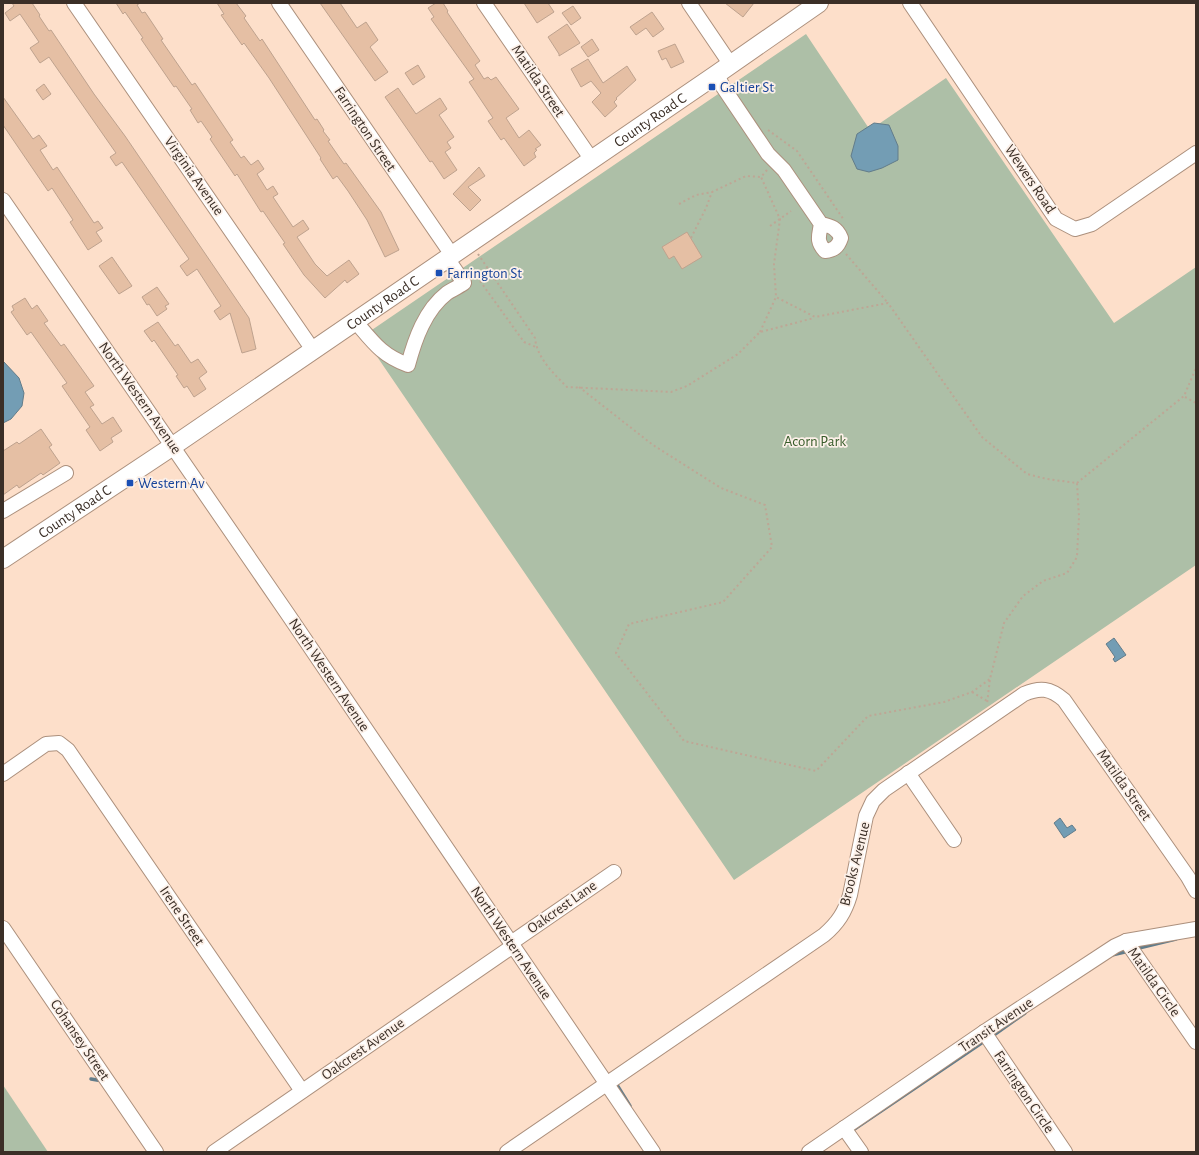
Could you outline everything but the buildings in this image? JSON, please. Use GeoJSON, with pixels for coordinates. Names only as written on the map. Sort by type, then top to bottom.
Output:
{"type":"FeatureCollection","features":[{"type":"Feature","properties":{"kind":"main road","name":"County Road C"},"geometry":{"type":"LineString","coordinates":[[3,559],[450,257],[819,3]]}},
{"type":"Feature","properties":{"kind":"street","name":"Virginia Avenue"},"geometry":{"type":"LineString","coordinates":[[74,3],[313,350]]}},
{"type":"Feature","properties":{"kind":"street","name":"Farrington Street"},"geometry":{"type":"LineString","coordinates":[[279,3],[450,257],[464,283],[446,294],[425,321],[416,338],[408,365],[387,355],[374,344],[356,321]]}},
{"type":"Feature","properties":{"kind":"street","name":"Matilda Street"},"geometry":{"type":"LineString","coordinates":[[484,3],[592,160]]}},
{"type":"Feature","properties":{"kind":"street"},"geometry":{"type":"LineString","coordinates":[[689,3],[724,69],[723,87],[760,142],[784,170],[821,224],[838,230],[844,248],[825,251],[820,246],[818,239],[821,224]]}},
{"type":"Feature","properties":{"kind":"street","name":"Wewers Road"},"geometry":{"type":"LineString","coordinates":[[910,3],[1056,219],[1075,229],[1092,224],[1196,153]]}},
{"type":"Feature","properties":{"kind":"street","name":"North Western Avenue"},"geometry":{"type":"LineString","coordinates":[[3,200],[8,218],[172,446],[653,1152]]}},
{"type":"Feature","properties":{"kind":"street"},"geometry":{"type":"LineString","coordinates":[[3,511],[66,472]]}},
{"type":"Feature","properties":{"kind":"street","name":"Matilda Street"},"geometry":{"type":"LineString","coordinates":[[1044,689],[1055,692],[1064,700],[1196,890]]}},
{"type":"Feature","properties":{"kind":"street","name":"Brooks Avenue"},"geometry":{"type":"LineString","coordinates":[[508,1152],[824,935],[832,928],[846,908],[866,816],[873,801],[884,790],[1024,694],[1033,690],[1044,689]]}},
{"type":"Feature","properties":{"kind":"street","name":"Irene Street"},"geometry":{"type":"LineString","coordinates":[[3,774],[46,744],[59,743],[68,750],[302,1091]]}},
{"type":"Feature","properties":{"kind":"street"},"geometry":{"type":"LineString","coordinates":[[908,773],[954,840]]}},
{"type":"Feature","properties":{"kind":"street","name":"Oakcrest Lane"},"geometry":{"type":"LineString","coordinates":[[512,945],[614,872]]}},
{"type":"Feature","properties":{"kind":"street","name":"Cohansey Street"},"geometry":{"type":"LineString","coordinates":[[3,928],[156,1152]]}},
{"type":"Feature","properties":{"kind":"street","name":"Transit Avenue"},"geometry":{"type":"LineString","coordinates":[[809,1152],[984,1032],[1115,946],[1126,941],[1196,929]]}},
{"type":"Feature","properties":{"kind":"street","name":"Matilda Circle"},"geometry":{"type":"LineString","coordinates":[[1126,941],[1196,1042]]}},
{"type":"Feature","properties":{"kind":"street","name":"Oakcrest Avenue"},"geometry":{"type":"LineString","coordinates":[[214,1152],[512,945]]}},
{"type":"Feature","properties":{"kind":"street","name":"Farrington Circle"},"geometry":{"type":"LineString","coordinates":[[984,1032],[1065,1152]]}},
{"type":"Feature","properties":{"kind":"street"},"geometry":{"type":"LineString","coordinates":[[844,1128],[861,1152]]}},
{"type":"Feature","properties":{"kind":"path"},"geometry":{"type":"LineString","coordinates":[[763,126],[797,151],[845,221]]}},
{"type":"Feature","properties":{"kind":"path"},"geometry":{"type":"LineString","coordinates":[[761,177],[775,160]]}},
{"type":"Feature","properties":{"kind":"path"},"geometry":{"type":"LineString","coordinates":[[679,204],[696,195],[712,192],[746,176],[761,177]]}},
{"type":"Feature","properties":{"kind":"path"},"geometry":{"type":"LineString","coordinates":[[478,254],[535,338],[536,347],[551,370],[567,387],[671,392],[687,386],[738,354],[760,332],[776,297],[774,264],[780,219],[761,177]]}},
{"type":"Feature","properties":{"kind":"path"},"geometry":{"type":"LineString","coordinates":[[691,238],[712,192]]}},
{"type":"Feature","properties":{"kind":"path"},"geometry":{"type":"LineString","coordinates":[[770,226],[791,211]]}},
{"type":"Feature","properties":{"kind":"path"},"geometry":{"type":"LineString","coordinates":[[844,248],[848,257]]}},
{"type":"Feature","properties":{"kind":"path"},"geometry":{"type":"LineString","coordinates":[[844,248],[848,257],[888,303],[982,437],[1027,474],[1047,479],[1077,483],[1184,396],[1196,368]]}},
{"type":"Feature","properties":{"kind":"path"},"geometry":{"type":"LineString","coordinates":[[494,276],[480,281],[524,342],[536,347]]}},
{"type":"Feature","properties":{"kind":"path"},"geometry":{"type":"LineString","coordinates":[[776,297],[815,317]]}},
{"type":"Feature","properties":{"kind":"path"},"geometry":{"type":"LineString","coordinates":[[760,332],[815,317],[888,303]]}},
{"type":"Feature","properties":{"kind":"path"},"geometry":{"type":"LineString","coordinates":[[579,387],[653,445],[721,488],[765,505],[772,547],[723,602],[630,624],[616,653],[684,741],[816,771],[868,716],[944,702],[972,692],[990,679]]}},
{"type":"Feature","properties":{"kind":"path"},"geometry":{"type":"LineString","coordinates":[[1184,396],[1196,403]]}},
{"type":"Feature","properties":{"kind":"path"},"geometry":{"type":"LineString","coordinates":[[984,721],[990,679],[1004,623],[1023,596],[1043,581],[1067,573],[1077,557],[1080,516],[1077,483]]}},
{"type":"Feature","properties":{"kind":"path"},"geometry":{"type":"LineString","coordinates":[[972,692],[987,701]]}},
{"type":"Feature","properties":{"kind":"green space","name":"Acorn Park"},"geometry":{"type":"Polygon","coordinates":[[[806,34],[870,130],[946,78],[1114,323],[1196,267],[1196,565],[734,880],[363,336],[806,34]]]}},
{"type":"Feature","properties":{"kind":"green space"},"geometry":{"type":"Polygon","coordinates":[[[3,1085],[48,1152],[3,1152],[3,1085]]]}},
{"type":"Feature","properties":{"kind":"water"},"geometry":{"type":"Polygon","coordinates":[[[874,123],[889,125],[898,146],[898,160],[882,168],[869,172],[857,169],[851,156],[857,134],[874,123]]]}},
{"type":"Feature","properties":{"kind":"water"},"geometry":{"type":"Polygon","coordinates":[[[3,361],[19,378],[24,393],[22,406],[11,419],[3,423],[3,361]]]}},
{"type":"Feature","properties":{"kind":"water"},"geometry":{"type":"Polygon","coordinates":[[[1114,638],[1126,655],[1115,662],[1113,659],[1115,657],[1106,644],[1114,638]]]}},
{"type":"Feature","properties":{"kind":"water"},"geometry":{"type":"Polygon","coordinates":[[[1060,818],[1067,828],[1072,825],[1076,830],[1064,838],[1054,823],[1060,818]]]}},
{"type":"Feature","properties":{"kind":"waterway"},"geometry":{"type":"LineString","coordinates":[[1135,949],[1176,939]]}},
{"type":"Feature","properties":{"kind":"waterway"},"geometry":{"type":"LineString","coordinates":[[1112,955],[1129,951]]}},
{"type":"Feature","properties":{"kind":"waterway"},"geometry":{"type":"LineString","coordinates":[[991,1037],[1025,1013]]}},
{"type":"Feature","properties":{"kind":"waterway"},"geometry":{"type":"LineString","coordinates":[[850,1132],[986,1040]]}},
{"type":"Feature","properties":{"kind":"waterway"},"geometry":{"type":"LineString","coordinates":[[91,1079],[103,1081]]}},
{"type":"Feature","properties":{"kind":"waterway"},"geometry":{"type":"LineString","coordinates":[[614,1087],[617,1085],[630,1106]]}},
{"type":"Feature","properties":{"kind":"place","name":"Galtier St"},"geometry":{"type":"Point","coordinates":[712,87]}},
{"type":"Feature","properties":{"kind":"place","name":"Farrington St"},"geometry":{"type":"Point","coordinates":[439,273]}},
{"type":"Feature","properties":{"kind":"place","name":"Western Av"},"geometry":{"type":"Point","coordinates":[130,483]}}]}
